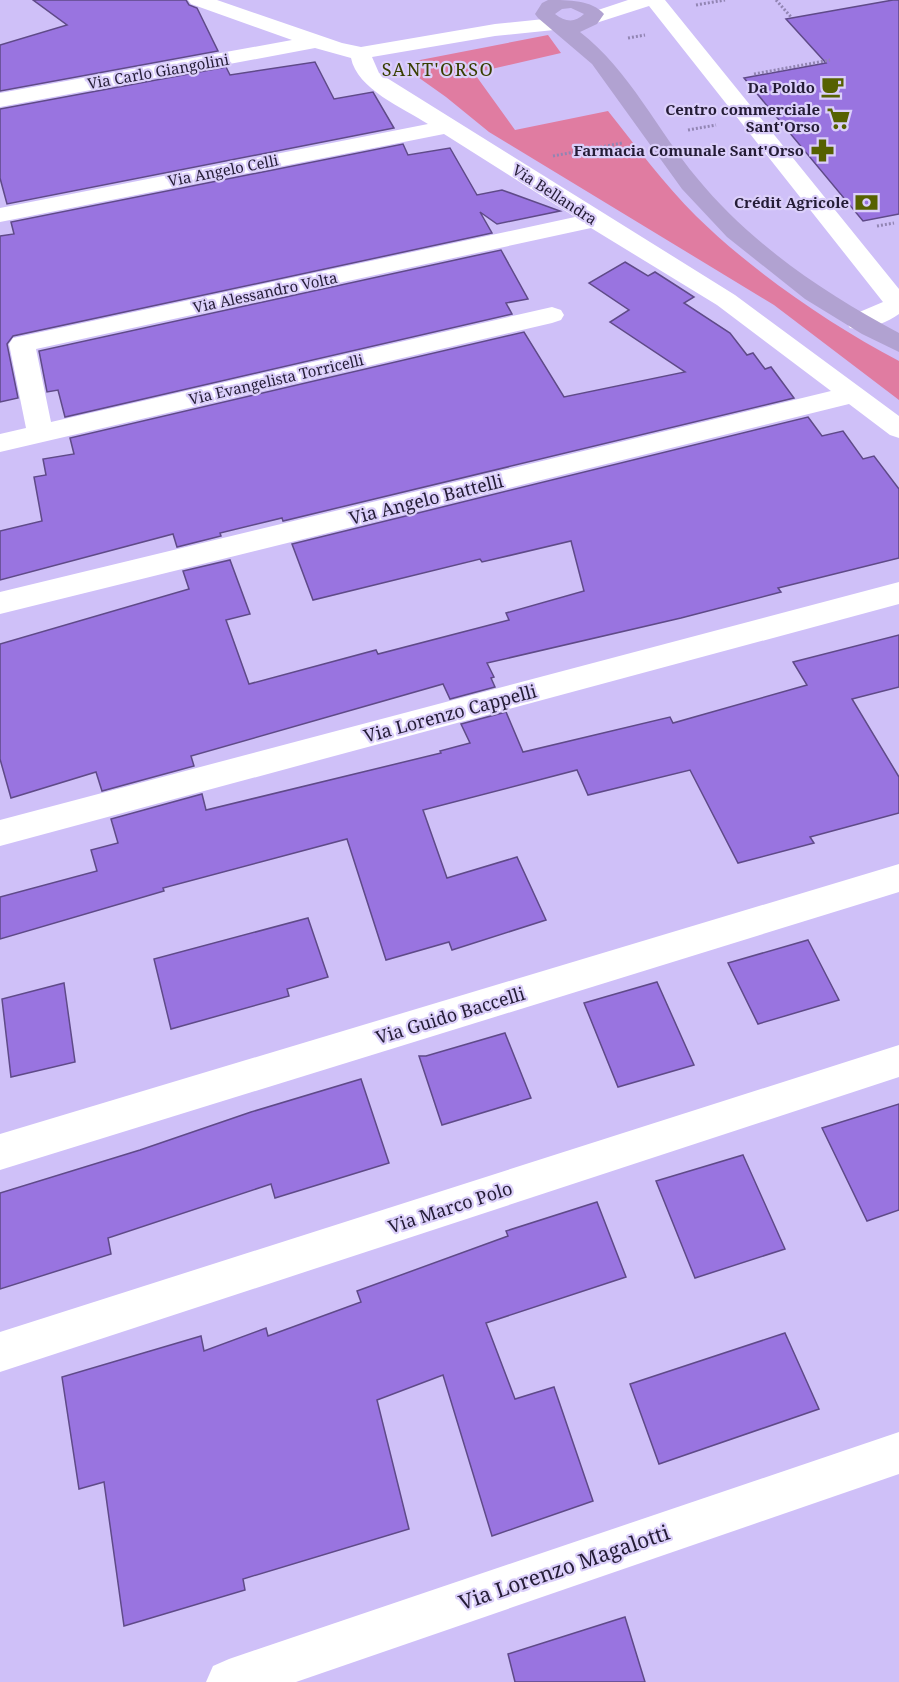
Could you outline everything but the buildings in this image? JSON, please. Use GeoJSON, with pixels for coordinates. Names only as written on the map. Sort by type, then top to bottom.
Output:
{"type":"FeatureCollection","features":[{"type":"Feature","properties":{"kind":"main road"},"geometry":{"type":"LineString","coordinates":[[604,64],[584,9],[559,3],[551,13],[604,64],[684,177],[713,209],[772,262],[859,322],[899,344]]}},
{"type":"Feature","properties":{"kind":"street"},"geometry":{"type":"LineString","coordinates":[[198,0],[315,42],[361,53],[495,30],[551,13]]}},
{"type":"Feature","properties":{"kind":"street"},"geometry":{"type":"LineString","coordinates":[[584,9],[634,0]]}},
{"type":"Feature","properties":{"kind":"street"},"geometry":{"type":"LineString","coordinates":[[584,9],[648,0]]}},
{"type":"Feature","properties":{"kind":"street"},"geometry":{"type":"LineString","coordinates":[[654,0],[897,303],[885,312],[859,322]]}},
{"type":"Feature","properties":{"kind":"street","name":"Via Carlo Giangolini"},"geometry":{"type":"LineString","coordinates":[[0,100],[315,42]]}},
{"type":"Feature","properties":{"kind":"street","name":"Via Bellandra"},"geometry":{"type":"LineString","coordinates":[[361,53],[364,68],[371,78],[726,300],[899,429]]}},
{"type":"Feature","properties":{"kind":"street","name":"Via Angelo Celli"},"geometry":{"type":"LineString","coordinates":[[0,215],[447,127]]}},
{"type":"Feature","properties":{"kind":"street","name":"Via Alessandro Volta"},"geometry":{"type":"LineString","coordinates":[[40,433],[22,344],[595,220]]}},
{"type":"Feature","properties":{"kind":"street","name":"Via Evangelista Torricelli"},"geometry":{"type":"LineString","coordinates":[[0,444],[552,315]]}},
{"type":"Feature","properties":{"kind":"street","name":"Via Angelo Battelli"},"geometry":{"type":"LineString","coordinates":[[0,603],[852,395]]}},
{"type":"Feature","properties":{"kind":"street","name":"Via Lorenzo Cappelli"},"geometry":{"type":"LineString","coordinates":[[0,833],[899,593]]}},
{"type":"Feature","properties":{"kind":"street","name":"Via Guido Baccelli"},"geometry":{"type":"LineString","coordinates":[[0,1152],[899,878]]}},
{"type":"Feature","properties":{"kind":"street","name":"Via Marco Polo"},"geometry":{"type":"LineString","coordinates":[[0,1352],[899,1061]]}},
{"type":"Feature","properties":{"kind":"street","name":"Via Lorenzo Magalotti"},"geometry":{"type":"LineString","coordinates":[[229,1682],[899,1453]]}},
{"type":"Feature","properties":{"kind":"path"},"geometry":{"type":"LineString","coordinates":[[776,0],[792,18]]}},
{"type":"Feature","properties":{"kind":"path"},"geometry":{"type":"LineString","coordinates":[[749,75],[830,60]]}},
{"type":"Feature","properties":{"kind":"path"},"geometry":{"type":"LineString","coordinates":[[509,165],[626,142]]}},
{"type":"Feature","properties":{"kind":"shaded area"},"geometry":{"type":"Polygon","coordinates":[[[548,35],[561,53],[474,73],[515,130],[608,111],[650,165],[718,237],[792,295],[899,361],[899,400],[774,305],[489,132],[415,75],[410,67],[420,60],[548,35]]]}},
{"type":"Feature","properties":{"kind":"place","name":"Da Poldo"},"geometry":{"type":"Point","coordinates":[833,87]}},
{"type":"Feature","properties":{"kind":"place","name":"Centro commerciale Sant'Orso"},"geometry":{"type":"Point","coordinates":[838,118]}},
{"type":"Feature","properties":{"kind":"place","name":"Farmacia Comunale Sant'Orso"},"geometry":{"type":"Point","coordinates":[822,150]}},
{"type":"Feature","properties":{"kind":"place","name":"Crédit Agricole"},"geometry":{"type":"Point","coordinates":[867,202]}},
{"type":"Feature","properties":{"kind":"district","name":"SANT'ORSO"},"geometry":{"type":"Point","coordinates":[438,69]}}]}
